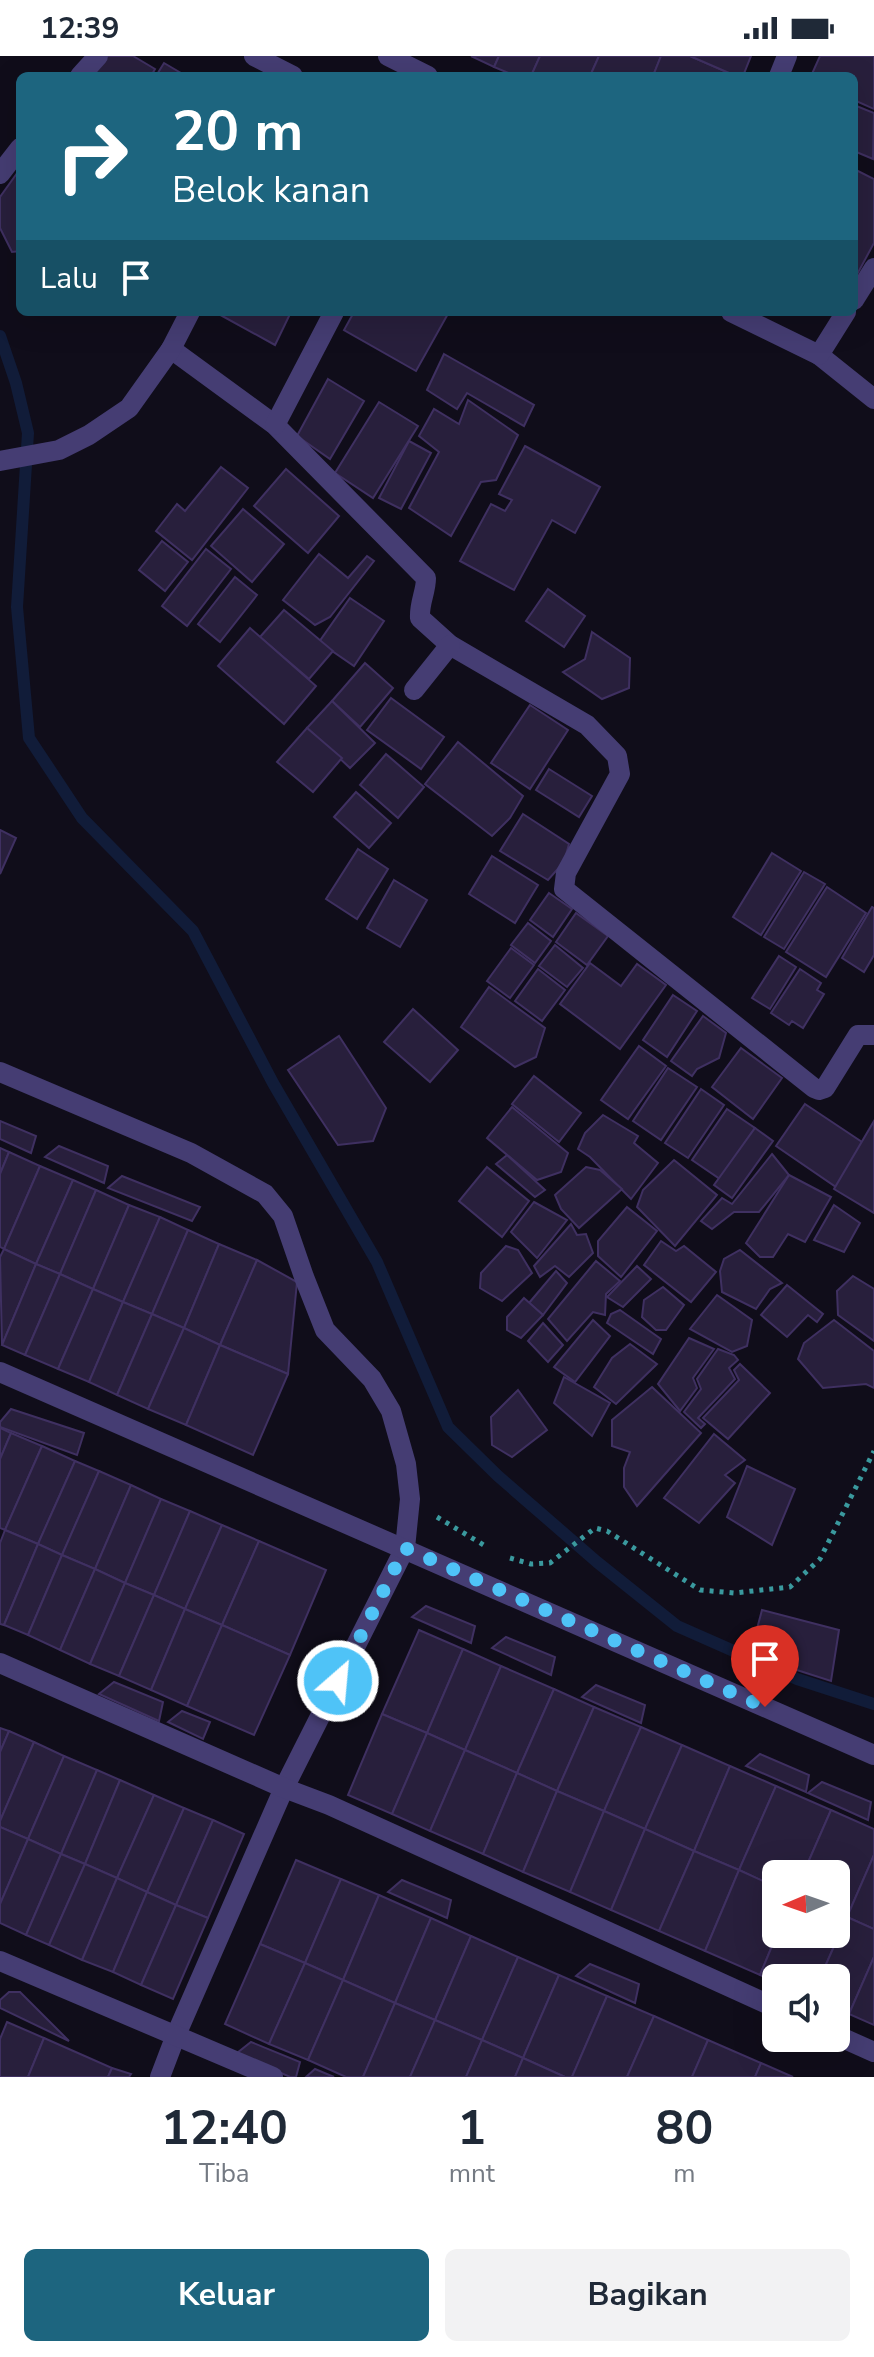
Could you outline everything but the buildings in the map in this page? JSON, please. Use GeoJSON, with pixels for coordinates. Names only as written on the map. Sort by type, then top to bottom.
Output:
{"type":"FeatureCollection","features":[{"type":"Feature","properties":{"kind":"street"},"geometry":{"type":"LineString","coordinates":[[84,72],[98,56]]}},
{"type":"Feature","properties":{"kind":"street"},"geometry":{"type":"LineString","coordinates":[[254,56],[285,72]]}},
{"type":"Feature","properties":{"kind":"street"},"geometry":{"type":"LineString","coordinates":[[388,56],[420,72]]}},
{"type":"Feature","properties":{"kind":"street"},"geometry":{"type":"LineString","coordinates":[[0,174],[16,153]]}},
{"type":"Feature","properties":{"kind":"street"},"geometry":{"type":"LineString","coordinates":[[858,294],[874,268]]}},
{"type":"Feature","properties":{"kind":"street"},"geometry":{"type":"LineString","coordinates":[[5,461],[59,450],[89,435],[129,408],[171,349],[188,316]]}},
{"type":"Feature","properties":{"kind":"street"},"geometry":{"type":"LineString","coordinates":[[275,425],[332,316]]}},
{"type":"Feature","properties":{"kind":"street"},"geometry":{"type":"LineString","coordinates":[[739,316],[819,355],[874,399]]}},
{"type":"Feature","properties":{"kind":"street"},"geometry":{"type":"LineString","coordinates":[[819,355],[843,316]]}},
{"type":"Feature","properties":{"kind":"street"},"geometry":{"type":"LineString","coordinates":[[171,349],[275,425],[426,578],[426,588],[419,603],[420,618],[450,645],[587,725],[617,756],[620,774],[566,873],[564,889],[814,1088],[825,1088],[858,1035],[874,1035]]}},
{"type":"Feature","properties":{"kind":"street"},"geometry":{"type":"LineString","coordinates":[[414,690],[450,645]]}},
{"type":"Feature","properties":{"kind":"street"},"geometry":{"type":"LineString","coordinates":[[0,1072],[191,1153],[265,1194],[283,1216],[325,1330],[372,1379],[391,1411],[406,1464],[410,1499],[405,1548],[284,1788],[160,2077]]}},
{"type":"Feature","properties":{"kind":"street"},"geometry":{"type":"LineString","coordinates":[[0,1372],[874,1755]]}},
{"type":"Feature","properties":{"kind":"street"},"geometry":{"type":"LineString","coordinates":[[0,1663],[329,1805],[762,2002]]}},
{"type":"Feature","properties":{"kind":"street"},"geometry":{"type":"LineString","coordinates":[[0,1961],[273,2077]]}},
{"type":"Feature","properties":{"kind":"street"},"geometry":{"type":"LineString","coordinates":[[850,2041],[874,2052]]}},
{"type":"Feature","properties":{"kind":"path"},"geometry":{"type":"LineString","coordinates":[[507,1557],[531,1564],[550,1563],[595,1528],[607,1531],[700,1590],[734,1593],[790,1587],[820,1559],[874,1451]]}},
{"type":"Feature","properties":{"kind":"path"},"geometry":{"type":"LineString","coordinates":[[410,1499],[496,1553]]}},
{"type":"Feature","properties":{"kind":"waterway"},"geometry":{"type":"LineString","coordinates":[[0,336],[28,433],[17,607],[29,738],[82,818],[193,931],[273,1083],[377,1262],[448,1427],[498,1476],[677,1626],[797,1679],[874,1704]]}},
{"type":"Feature","properties":{"kind":"route"},"geometry":{"type":"LineString","coordinates":[[338,1681],[405,1548],[765,1707]]}}]}
